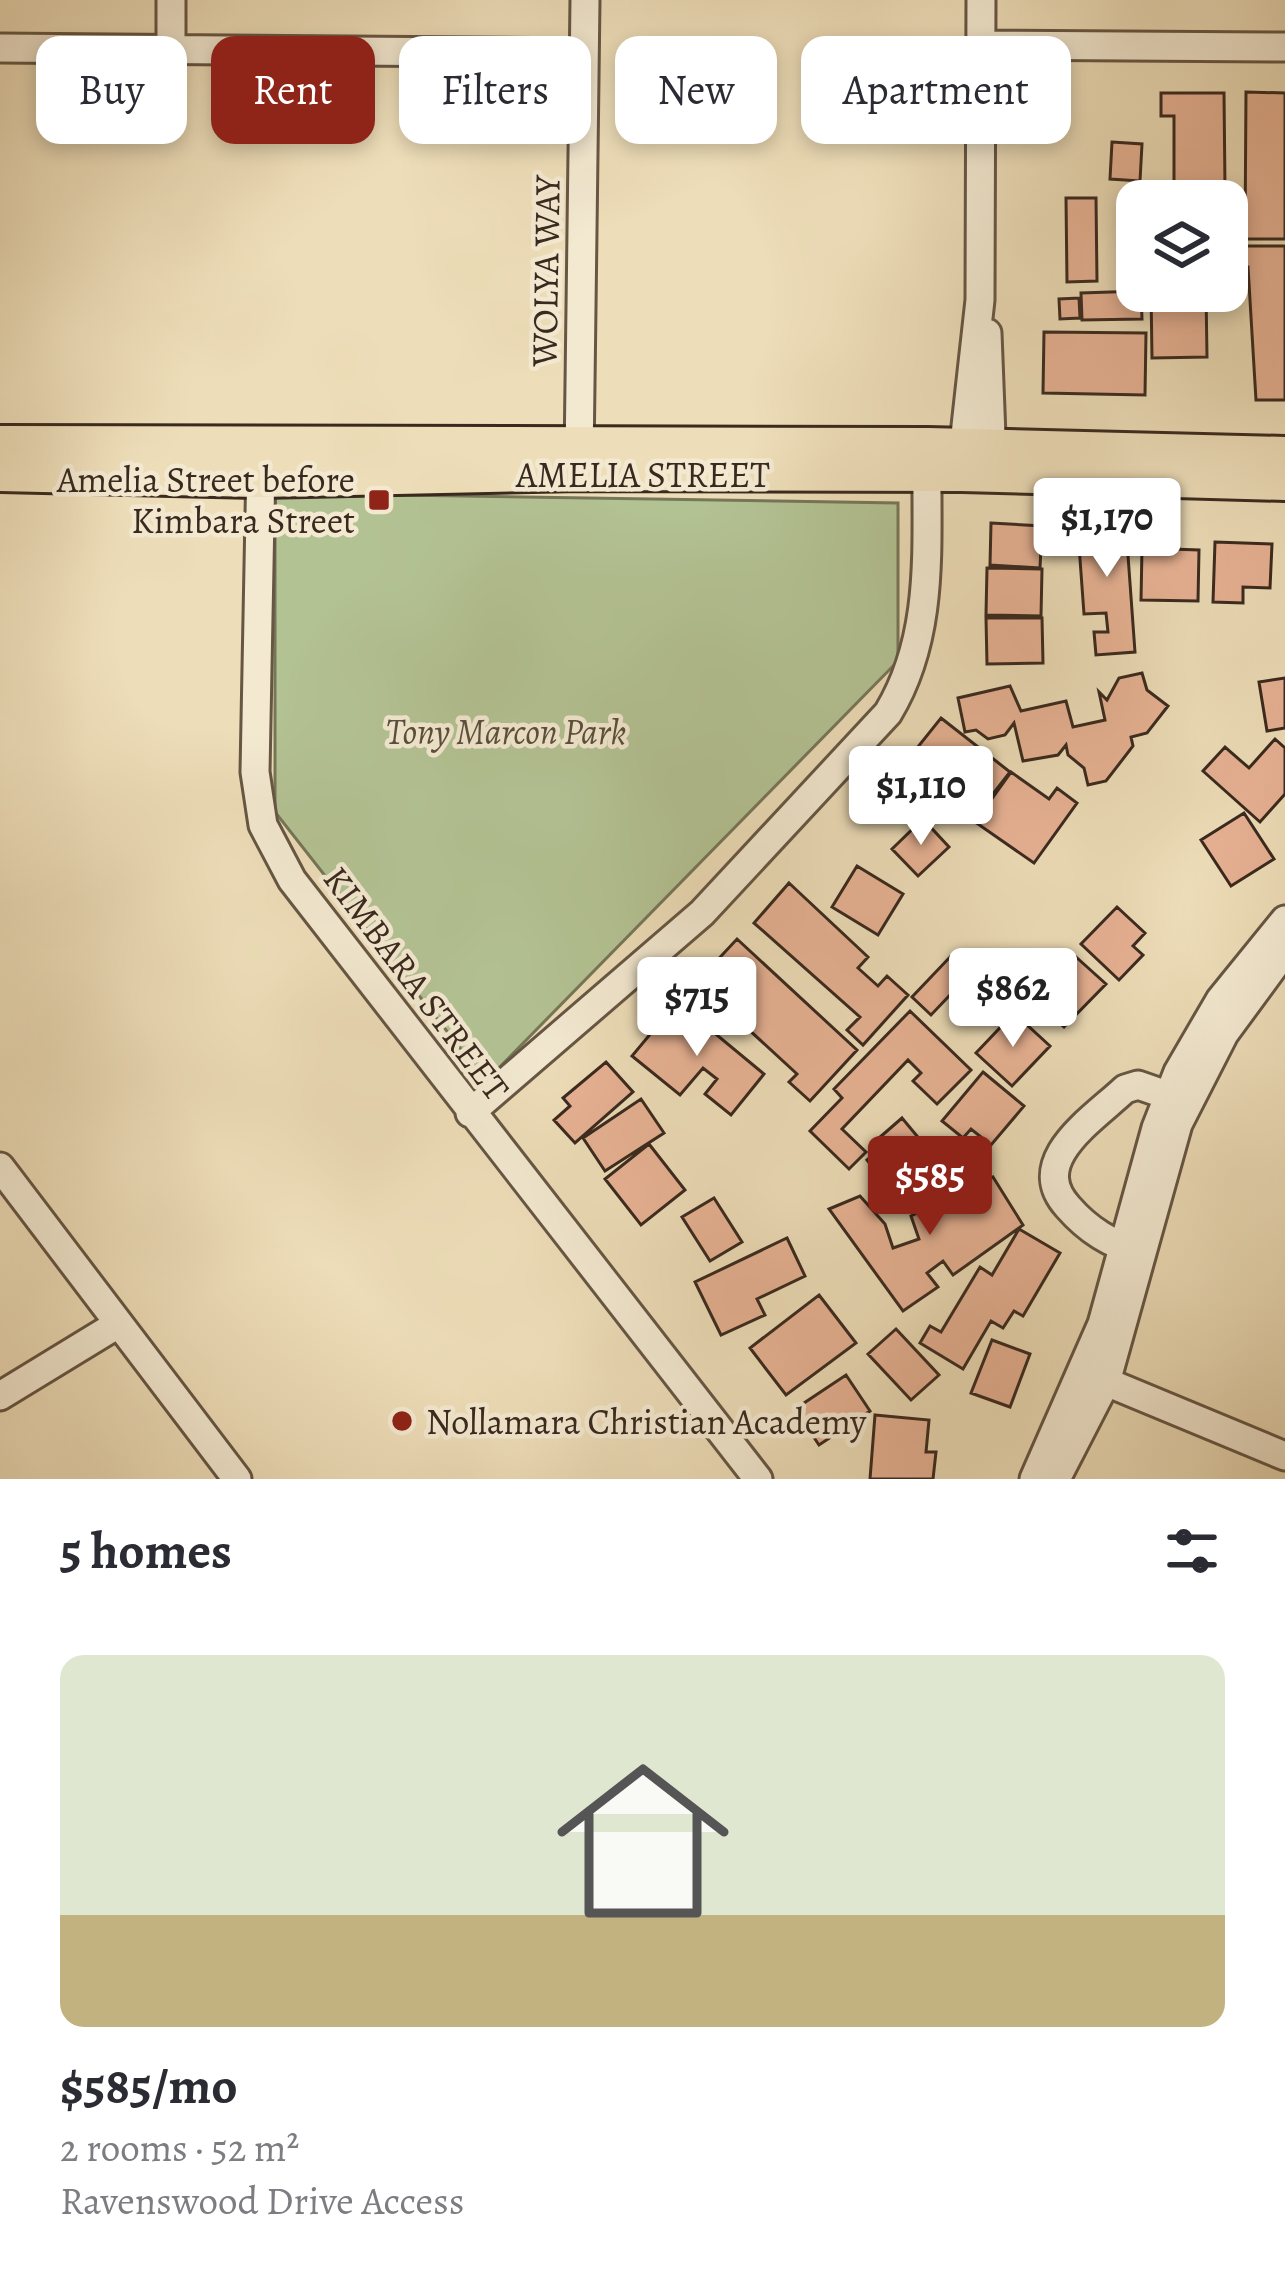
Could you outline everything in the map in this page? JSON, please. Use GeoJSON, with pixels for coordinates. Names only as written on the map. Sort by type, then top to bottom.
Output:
{"type":"FeatureCollection","features":[{"type":"Feature","properties":{"kind":"main road","name":"AMELIA STREET"},"geometry":{"type":"LineString","coordinates":[[0,444],[262,462]]}},
{"type":"Feature","properties":{"kind":"main road","name":"AMELIA STREET"},"geometry":{"type":"LineString","coordinates":[[0,473],[262,462],[1285,455]]}},
{"type":"Feature","properties":{"kind":"main road","name":"AMELIA STREET"},"geometry":{"type":"LineString","coordinates":[[961,460],[1285,482]]}},
{"type":"Feature","properties":{"kind":"street"},"geometry":{"type":"LineString","coordinates":[[171,0],[171,36]]}},
{"type":"Feature","properties":{"kind":"street","name":"WOLYA WAY"},"geometry":{"type":"LineString","coordinates":[[584,36],[585,0]]}},
{"type":"Feature","properties":{"kind":"street"},"geometry":{"type":"LineString","coordinates":[[981,0],[981,36]]}},
{"type":"Feature","properties":{"kind":"street"},"geometry":{"type":"LineString","coordinates":[[187,46],[399,50]]}},
{"type":"Feature","properties":{"kind":"street"},"geometry":{"type":"LineString","coordinates":[[1071,46],[1285,47]]}},
{"type":"Feature","properties":{"kind":"street"},"geometry":{"type":"LineString","coordinates":[[0,48],[36,48]]}},
{"type":"Feature","properties":{"kind":"street","name":"WOLYA WAY"},"geometry":{"type":"LineString","coordinates":[[579,458],[583,144]]}},
{"type":"Feature","properties":{"kind":"street"},"geometry":{"type":"LineString","coordinates":[[470,1113],[703,913],[889,712],[911,675],[961,460],[980,300],[981,144]]}},
{"type":"Feature","properties":{"kind":"street","name":"KIMBARA STREET"},"geometry":{"type":"LineString","coordinates":[[262,462],[255,772],[263,825],[292,880],[758,1479]]}},
{"type":"Feature","properties":{"kind":"street"},"geometry":{"type":"LineString","coordinates":[[1056,1479],[1094,1377],[1178,1099],[1220,1000],[1285,920]]}},
{"type":"Feature","properties":{"kind":"street"},"geometry":{"type":"LineString","coordinates":[[1178,1099],[1285,951]]}},
{"type":"Feature","properties":{"kind":"street"},"geometry":{"type":"LineString","coordinates":[[1134,1251],[1088,1228],[1055,1193],[1051,1170],[1062,1149],[1125,1089],[1138,1084],[1178,1099]]}},
{"type":"Feature","properties":{"kind":"street"},"geometry":{"type":"LineString","coordinates":[[0,1167],[237,1479]]}},
{"type":"Feature","properties":{"kind":"street"},"geometry":{"type":"LineString","coordinates":[[0,1396],[118,1324]]}},
{"type":"Feature","properties":{"kind":"street"},"geometry":{"type":"LineString","coordinates":[[1094,1377],[1285,1456]]}},
{"type":"Feature","properties":{"kind":"street"},"geometry":{"type":"LineString","coordinates":[[1034,1479],[1094,1377]]}},
{"type":"Feature","properties":{"kind":"green space","name":"Tony Marcon Park"},"geometry":{"type":"Polygon","coordinates":[[[275,493],[898,503],[898,661],[486,1081],[275,812],[275,493]]]}},
{"type":"Feature","properties":{"kind":"building"},"geometry":{"type":"Polygon","coordinates":[[[1246,92],[1285,93],[1285,239],[1248,239],[1246,92]]]}},
{"type":"Feature","properties":{"kind":"building"},"geometry":{"type":"Polygon","coordinates":[[[1161,93],[1224,93],[1225,180],[1174,180],[1174,116],[1161,116],[1161,93]]]}},
{"type":"Feature","properties":{"kind":"building"},"geometry":{"type":"Polygon","coordinates":[[[1112,142],[1142,144],[1140,180],[1110,179],[1112,142]]]}},
{"type":"Feature","properties":{"kind":"building"},"geometry":{"type":"Polygon","coordinates":[[[1066,198],[1096,198],[1097,281],[1067,282],[1066,198]]]}},
{"type":"Feature","properties":{"kind":"building"},"geometry":{"type":"Polygon","coordinates":[[[1248,246],[1285,246],[1285,400],[1256,400],[1248,246]]]}},
{"type":"Feature","properties":{"kind":"building"},"geometry":{"type":"Polygon","coordinates":[[[1116,292],[1116,312],[1142,312],[1142,319],[1082,320],[1081,293],[1116,292]]]}},
{"type":"Feature","properties":{"kind":"building"},"geometry":{"type":"Polygon","coordinates":[[[1079,298],[1080,318],[1060,319],[1059,299],[1079,298]]]}},
{"type":"Feature","properties":{"kind":"building"},"geometry":{"type":"Polygon","coordinates":[[[1151,312],[1206,312],[1207,357],[1152,358],[1151,312]]]}},
{"type":"Feature","properties":{"kind":"building"},"geometry":{"type":"Polygon","coordinates":[[[1044,332],[1146,333],[1145,395],[1043,393],[1044,332]]]}},
{"type":"Feature","properties":{"kind":"building"},"geometry":{"type":"Polygon","coordinates":[[[1125,514],[1135,652],[1096,655],[1094,632],[1108,632],[1106,613],[1084,614],[1077,518],[1125,514]]]}},
{"type":"Feature","properties":{"kind":"building"},"geometry":{"type":"Polygon","coordinates":[[[991,523],[1042,526],[1040,568],[990,565],[991,523]]]}},
{"type":"Feature","properties":{"kind":"building"},"geometry":{"type":"Polygon","coordinates":[[[1215,542],[1272,544],[1270,588],[1243,587],[1243,603],[1213,602],[1215,542]]]}},
{"type":"Feature","properties":{"kind":"building"},"geometry":{"type":"Polygon","coordinates":[[[1142,548],[1199,550],[1198,601],[1141,600],[1142,548]]]}},
{"type":"Feature","properties":{"kind":"building"},"geometry":{"type":"Polygon","coordinates":[[[987,568],[1042,569],[1041,616],[986,615],[987,568]]]}},
{"type":"Feature","properties":{"kind":"building"},"geometry":{"type":"Polygon","coordinates":[[[986,618],[1042,618],[1043,663],[987,664],[986,618]]]}},
{"type":"Feature","properties":{"kind":"building"},"geometry":{"type":"Polygon","coordinates":[[[1142,673],[1147,690],[1168,706],[1147,733],[1131,737],[1133,746],[1106,781],[1088,785],[1084,768],[1068,755],[1066,745],[1058,755],[1023,761],[1014,723],[1005,735],[988,739],[976,730],[965,732],[958,698],[1010,686],[1021,711],[1066,701],[1073,727],[1105,720],[1099,692],[1107,700],[1119,678],[1142,673]]]}},
{"type":"Feature","properties":{"kind":"building"},"geometry":{"type":"Polygon","coordinates":[[[1285,678],[1285,728],[1267,731],[1259,682],[1285,678]]]}},
{"type":"Feature","properties":{"kind":"building"},"geometry":{"type":"Polygon","coordinates":[[[941,718],[1010,772],[975,817],[905,763],[941,718]]]}},
{"type":"Feature","properties":{"kind":"building"},"geometry":{"type":"Polygon","coordinates":[[[1275,739],[1285,748],[1285,794],[1260,822],[1203,771],[1225,747],[1249,768],[1275,739]]]}},
{"type":"Feature","properties":{"kind":"building"},"geometry":{"type":"Polygon","coordinates":[[[1011,772],[1049,799],[1057,788],[1077,803],[1034,863],[975,822],[1011,772]]]}},
{"type":"Feature","properties":{"kind":"building"},"geometry":{"type":"Polygon","coordinates":[[[1244,813],[1274,859],[1231,886],[1201,840],[1244,813]]]}},
{"type":"Feature","properties":{"kind":"building"},"geometry":{"type":"Polygon","coordinates":[[[923,819],[949,847],[918,876],[892,849],[923,819]]]}},
{"type":"Feature","properties":{"kind":"building"},"geometry":{"type":"Polygon","coordinates":[[[857,866],[903,894],[878,935],[832,907],[857,866]]]}},
{"type":"Feature","properties":{"kind":"building"},"geometry":{"type":"Polygon","coordinates":[[[789,883],[868,957],[858,968],[878,986],[887,976],[908,995],[863,1045],[847,1030],[860,1017],[754,923],[789,883]]]}},
{"type":"Feature","properties":{"kind":"building"},"geometry":{"type":"Polygon","coordinates":[[[1117,907],[1145,933],[1133,946],[1143,955],[1119,980],[1081,944],[1117,907]]]}},
{"type":"Feature","properties":{"kind":"building"},"geometry":{"type":"Polygon","coordinates":[[[737,939],[857,1050],[810,1101],[789,1082],[797,1074],[697,982],[737,939]]]}},
{"type":"Feature","properties":{"kind":"building"},"geometry":{"type":"Polygon","coordinates":[[[950,957],[969,975],[931,1015],[912,997],[950,957]]]}},
{"type":"Feature","properties":{"kind":"building"},"geometry":{"type":"Polygon","coordinates":[[[1076,957],[1106,984],[1064,1027],[1035,1000],[1076,957]]]}},
{"type":"Feature","properties":{"kind":"building"},"geometry":{"type":"Polygon","coordinates":[[[677,1002],[764,1074],[731,1115],[705,1094],[717,1079],[703,1068],[680,1095],[632,1056],[677,1002]]]}},
{"type":"Feature","properties":{"kind":"building"},"geometry":{"type":"Polygon","coordinates":[[[910,1011],[971,1070],[937,1104],[913,1081],[921,1073],[908,1060],[842,1129],[866,1152],[849,1169],[810,1131],[842,1098],[834,1089],[910,1011]]]}},
{"type":"Feature","properties":{"kind":"building"},"geometry":{"type":"Polygon","coordinates":[[[1014,1013],[1050,1046],[1012,1086],[976,1053],[1014,1013]]]}},
{"type":"Feature","properties":{"kind":"building"},"geometry":{"type":"Polygon","coordinates":[[[606,1062],[633,1092],[575,1143],[554,1120],[570,1106],[563,1098],[606,1062]]]}},
{"type":"Feature","properties":{"kind":"building"},"geometry":{"type":"Polygon","coordinates":[[[983,1072],[1024,1106],[991,1145],[971,1129],[963,1138],[942,1121],[983,1072]]]}},
{"type":"Feature","properties":{"kind":"building"},"geometry":{"type":"Polygon","coordinates":[[[641,1099],[664,1133],[605,1171],[583,1138],[641,1099]]]}},
{"type":"Feature","properties":{"kind":"building"},"geometry":{"type":"Polygon","coordinates":[[[902,1118],[932,1154],[890,1189],[867,1160],[885,1145],[879,1138],[902,1118]]]}},
{"type":"Feature","properties":{"kind":"building"},"geometry":{"type":"Polygon","coordinates":[[[649,1144],[685,1190],[641,1225],[605,1179],[649,1144]]]}},
{"type":"Feature","properties":{"kind":"building"},"geometry":{"type":"Polygon","coordinates":[[[993,1177],[1023,1225],[953,1275],[943,1261],[927,1273],[938,1287],[903,1311],[829,1209],[860,1196],[885,1224],[893,1248],[919,1239],[911,1216],[993,1177]]]}},
{"type":"Feature","properties":{"kind":"building"},"geometry":{"type":"Polygon","coordinates":[[[714,1198],[742,1242],[710,1261],[682,1217],[714,1198]]]}},
{"type":"Feature","properties":{"kind":"building"},"geometry":{"type":"Polygon","coordinates":[[[1019,1229],[1060,1253],[1023,1316],[1014,1311],[1003,1328],[991,1321],[963,1369],[920,1343],[930,1326],[941,1332],[980,1267],[992,1275],[1019,1229]]]}},
{"type":"Feature","properties":{"kind":"building"},"geometry":{"type":"Polygon","coordinates":[[[787,1238],[805,1276],[757,1299],[765,1315],[721,1335],[695,1282],[787,1238]]]}},
{"type":"Feature","properties":{"kind":"building"},"geometry":{"type":"Polygon","coordinates":[[[819,1295],[856,1343],[786,1395],[750,1348],[819,1295]]]}},
{"type":"Feature","properties":{"kind":"building"},"geometry":{"type":"Polygon","coordinates":[[[896,1329],[939,1375],[911,1400],[868,1354],[896,1329]]]}},
{"type":"Feature","properties":{"kind":"building"},"geometry":{"type":"Polygon","coordinates":[[[992,1340],[1030,1354],[1010,1407],[971,1393],[992,1340]]]}},
{"type":"Feature","properties":{"kind":"building"},"geometry":{"type":"Polygon","coordinates":[[[846,1375],[870,1411],[819,1445],[795,1409],[846,1375]]]}},
{"type":"Feature","properties":{"kind":"building"},"geometry":{"type":"Polygon","coordinates":[[[875,1415],[929,1420],[926,1452],[936,1452],[933,1479],[870,1479],[875,1415]]]}},
{"type":"Feature","properties":{"kind":"place","name":"Amelia Street before Kimbara Street"},"geometry":{"type":"Point","coordinates":[379,500]}},
{"type":"Feature","properties":{"kind":"place","name":"Nollamara Christian Academy"},"geometry":{"type":"Point","coordinates":[402,1421]}}]}
